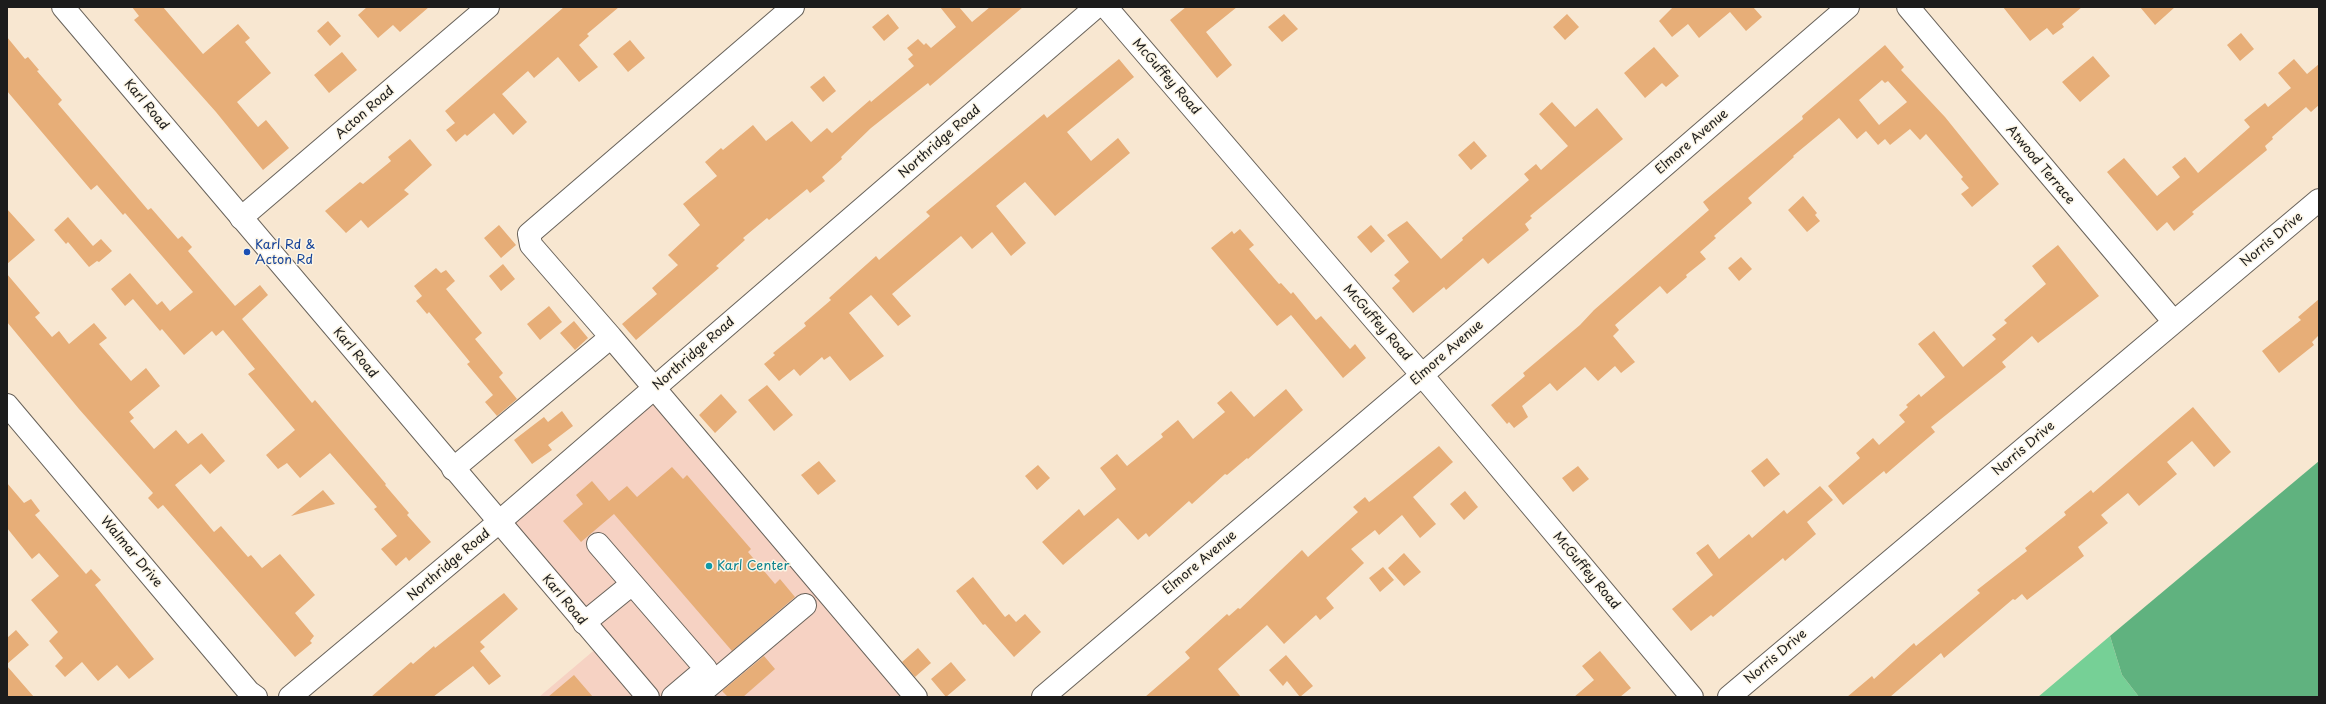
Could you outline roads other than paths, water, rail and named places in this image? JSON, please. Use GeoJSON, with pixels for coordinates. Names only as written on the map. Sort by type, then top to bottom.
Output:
{"type":"FeatureCollection","features":[{"type":"Feature","properties":{"kind":"street","name":"Karl Road"},"geometry":{"type":"LineString","coordinates":[[63,7],[453,469],[648,697]]}},
{"type":"Feature","properties":{"kind":"street","name":"Acton Road"},"geometry":{"type":"LineString","coordinates":[[241,218],[488,7]]}},
{"type":"Feature","properties":{"kind":"street"},"geometry":{"type":"LineString","coordinates":[[793,7],[529,234],[531,245],[611,337],[916,697]]}},
{"type":"Feature","properties":{"kind":"street","name":"Northridge Road"},"geometry":{"type":"LineString","coordinates":[[290,697],[499,522],[1096,7]]}},
{"type":"Feature","properties":{"kind":"street","name":"McGuffey Road"},"geometry":{"type":"LineString","coordinates":[[1106,7],[1422,375],[1692,697]]}},
{"type":"Feature","properties":{"kind":"street","name":"Elmore Avenue"},"geometry":{"type":"LineString","coordinates":[[1043,697],[1422,375],[1848,7]]}},
{"type":"Feature","properties":{"kind":"street","name":"Atwood Terrace"},"geometry":{"type":"LineString","coordinates":[[1908,7],[2174,322]]}},
{"type":"Feature","properties":{"kind":"street","name":"Norris Drive"},"geometry":{"type":"LineString","coordinates":[[1729,697],[2319,200]]}},
{"type":"Feature","properties":{"kind":"street"},"geometry":{"type":"LineString","coordinates":[[453,469],[611,337]]}},
{"type":"Feature","properties":{"kind":"street","name":"Walmar Drive"},"geometry":{"type":"LineString","coordinates":[[7,405],[249,692],[256,697]]}},
{"type":"Feature","properties":{"kind":"street"},"geometry":{"type":"LineString","coordinates":[[598,544],[706,668],[673,697]]}},
{"type":"Feature","properties":{"kind":"street"},"geometry":{"type":"LineString","coordinates":[[584,623],[632,584]]}},
{"type":"Feature","properties":{"kind":"street"},"geometry":{"type":"LineString","coordinates":[[696,697],[805,605]]}},
{"type":"Feature","properties":{"kind":"place","name":"Karl Rd & Acton Rd"},"geometry":{"type":"Point","coordinates":[247,252]}},
{"type":"Feature","properties":{"kind":"place","name":"Karl Center"},"geometry":{"type":"Point","coordinates":[709,566]}}]}
